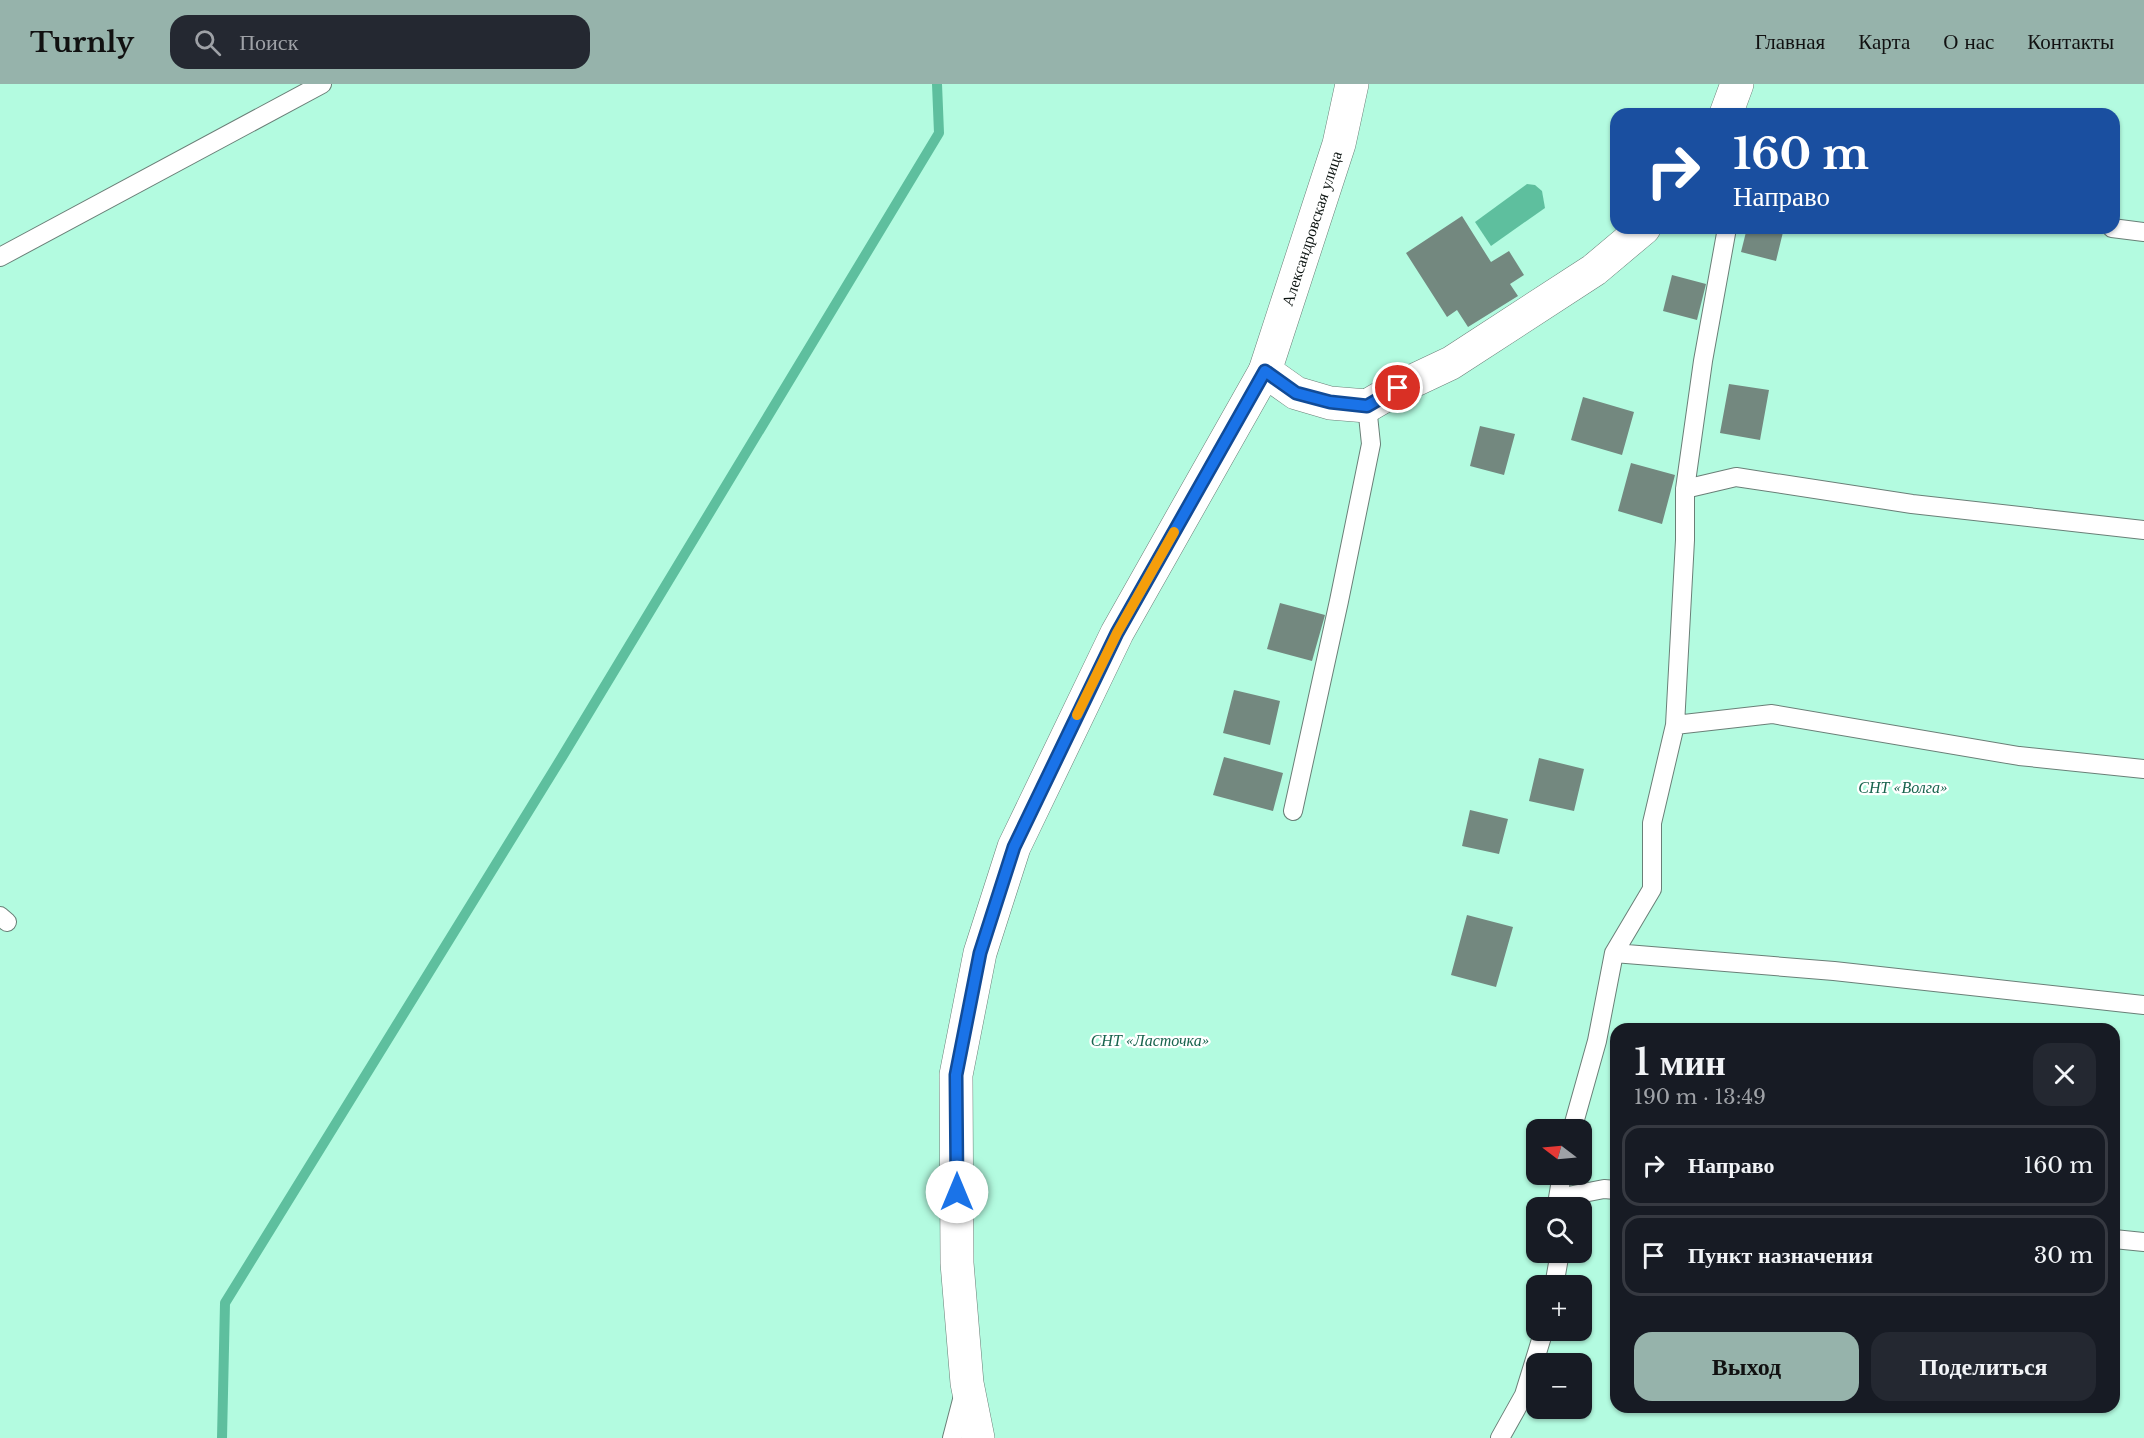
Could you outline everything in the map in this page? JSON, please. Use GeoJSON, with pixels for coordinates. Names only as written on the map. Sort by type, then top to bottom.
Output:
{"type":"FeatureCollection","features":[{"type":"Feature","properties":{"kind":"street","name":"Александровская улица"},"geometry":{"type":"LineString","coordinates":[[978,1438],[967,1383],[957,1263],[956,1075],[980,953],[1014,847],[1117,633],[1265,371],[1339,144],[1352,84]]}},
{"type":"Feature","properties":{"kind":"street"},"geometry":{"type":"LineString","coordinates":[[1728,108],[1737,84]]}},
{"type":"Feature","properties":{"kind":"street"},"geometry":{"type":"LineString","coordinates":[[1265,371],[1296,393],[1330,402],[1367,406],[1398,388],[1451,363],[1594,270],[1637,234]]}},
{"type":"Feature","properties":{"kind":"lane"},"geometry":{"type":"LineString","coordinates":[[0,257],[322,84]]}},
{"type":"Feature","properties":{"kind":"lane"},"geometry":{"type":"LineString","coordinates":[[2120,229],[2144,232]]}},
{"type":"Feature","properties":{"kind":"lane"},"geometry":{"type":"LineString","coordinates":[[1575,1119],[1597,1041],[1614,953],[1652,889],[1652,823],[1675,725],[1685,540],[1685,489],[1703,362],[1726,234]]}},
{"type":"Feature","properties":{"kind":"lane"},"geometry":{"type":"LineString","coordinates":[[1293,811],[1371,444],[1367,406]]}},
{"type":"Feature","properties":{"kind":"lane"},"geometry":{"type":"LineString","coordinates":[[1685,489],[1736,477],[1912,504],[2144,530]]}},
{"type":"Feature","properties":{"kind":"lane"},"geometry":{"type":"LineString","coordinates":[[1675,725],[1772,714],[2019,756],[2144,769]]}},
{"type":"Feature","properties":{"kind":"lane"},"geometry":{"type":"LineString","coordinates":[[1614,953],[1834,970],[2144,1005]]}},
{"type":"Feature","properties":{"kind":"lane"},"geometry":{"type":"LineString","coordinates":[[1578,1197],[1604,1189],[1610,1190]]}},
{"type":"Feature","properties":{"kind":"lane"},"geometry":{"type":"LineString","coordinates":[[2120,1240],[2144,1242]]}},
{"type":"Feature","properties":{"kind":"lane"},"geometry":{"type":"LineString","coordinates":[[1500,1438],[1524,1395],[1541,1341]]}},
{"type":"Feature","properties":{"kind":"lane"},"geometry":{"type":"LineString","coordinates":[[952,1438],[967,1383]]}},
{"type":"Feature","properties":{"kind":"green space"},"geometry":{"type":"Polygon","coordinates":[[[0,84],[2144,84],[2144,1438],[0,1438],[0,84]]]}},
{"type":"Feature","properties":{"kind":"shaded area"},"geometry":{"type":"Polygon","coordinates":[[[1527,184],[1535,185],[1542,191],[1545,208],[1491,246],[1475,222],[1527,184]]]}},
{"type":"Feature","properties":{"kind":"building"},"geometry":{"type":"Polygon","coordinates":[[[1462,216],[1491,262],[1509,251],[1524,275],[1510,284],[1518,296],[1468,327],[1457,310],[1447,317],[1406,253],[1462,216]]]}},
{"type":"Feature","properties":{"kind":"building"},"geometry":{"type":"Polygon","coordinates":[[[1746,234],[1783,234],[1776,261],[1741,252],[1746,234]]]}},
{"type":"Feature","properties":{"kind":"building"},"geometry":{"type":"Polygon","coordinates":[[[1672,275],[1706,284],[1697,320],[1663,311],[1672,275]]]}},
{"type":"Feature","properties":{"kind":"building"},"geometry":{"type":"Polygon","coordinates":[[[1729,384],[1769,390],[1760,440],[1720,433],[1729,384]]]}},
{"type":"Feature","properties":{"kind":"building"},"geometry":{"type":"Polygon","coordinates":[[[1583,397],[1634,412],[1622,455],[1571,440],[1583,397]]]}},
{"type":"Feature","properties":{"kind":"building"},"geometry":{"type":"Polygon","coordinates":[[[1480,426],[1515,434],[1504,475],[1470,466],[1480,426]]]}},
{"type":"Feature","properties":{"kind":"building"},"geometry":{"type":"Polygon","coordinates":[[[1631,463],[1675,475],[1662,524],[1618,511],[1631,463]]]}},
{"type":"Feature","properties":{"kind":"building"},"geometry":{"type":"Polygon","coordinates":[[[1280,603],[1325,615],[1312,661],[1267,649],[1280,603]]]}},
{"type":"Feature","properties":{"kind":"building"},"geometry":{"type":"Polygon","coordinates":[[[1234,690],[1280,701],[1270,745],[1223,733],[1234,690]]]}},
{"type":"Feature","properties":{"kind":"building"},"geometry":{"type":"Polygon","coordinates":[[[1224,757],[1283,773],[1273,811],[1213,795],[1224,757]]]}},
{"type":"Feature","properties":{"kind":"building"},"geometry":{"type":"Polygon","coordinates":[[[1539,758],[1584,769],[1574,811],[1529,801],[1539,758]]]}},
{"type":"Feature","properties":{"kind":"building"},"geometry":{"type":"Polygon","coordinates":[[[1470,810],[1508,819],[1499,854],[1462,846],[1470,810]]]}},
{"type":"Feature","properties":{"kind":"building"},"geometry":{"type":"Polygon","coordinates":[[[1467,915],[1513,927],[1496,987],[1451,975],[1467,915]]]}},
{"type":"Feature","properties":{"kind":"waterway"},"geometry":{"type":"LineString","coordinates":[[222,1438],[225,1303],[562,757],[939,133],[937,84]]}},
{"type":"Feature","properties":{"kind":"slow traffic"},"geometry":{"type":"LineString","coordinates":[[1077,715],[1117,633],[1174,532]]}},
{"type":"Feature","properties":{"kind":"route"},"geometry":{"type":"LineString","coordinates":[[957,1192],[956,1075],[980,953],[1014,847],[1117,633],[1265,371],[1296,393],[1330,402],[1367,406],[1398,388]]}},
{"type":"Feature","properties":{"kind":"park label","name":"СНТ «Волга»"},"geometry":{"type":"Point","coordinates":[1903,787]}},
{"type":"Feature","properties":{"kind":"park label","name":"СНТ «Ласточка»"},"geometry":{"type":"Point","coordinates":[1150,1040]}}]}
